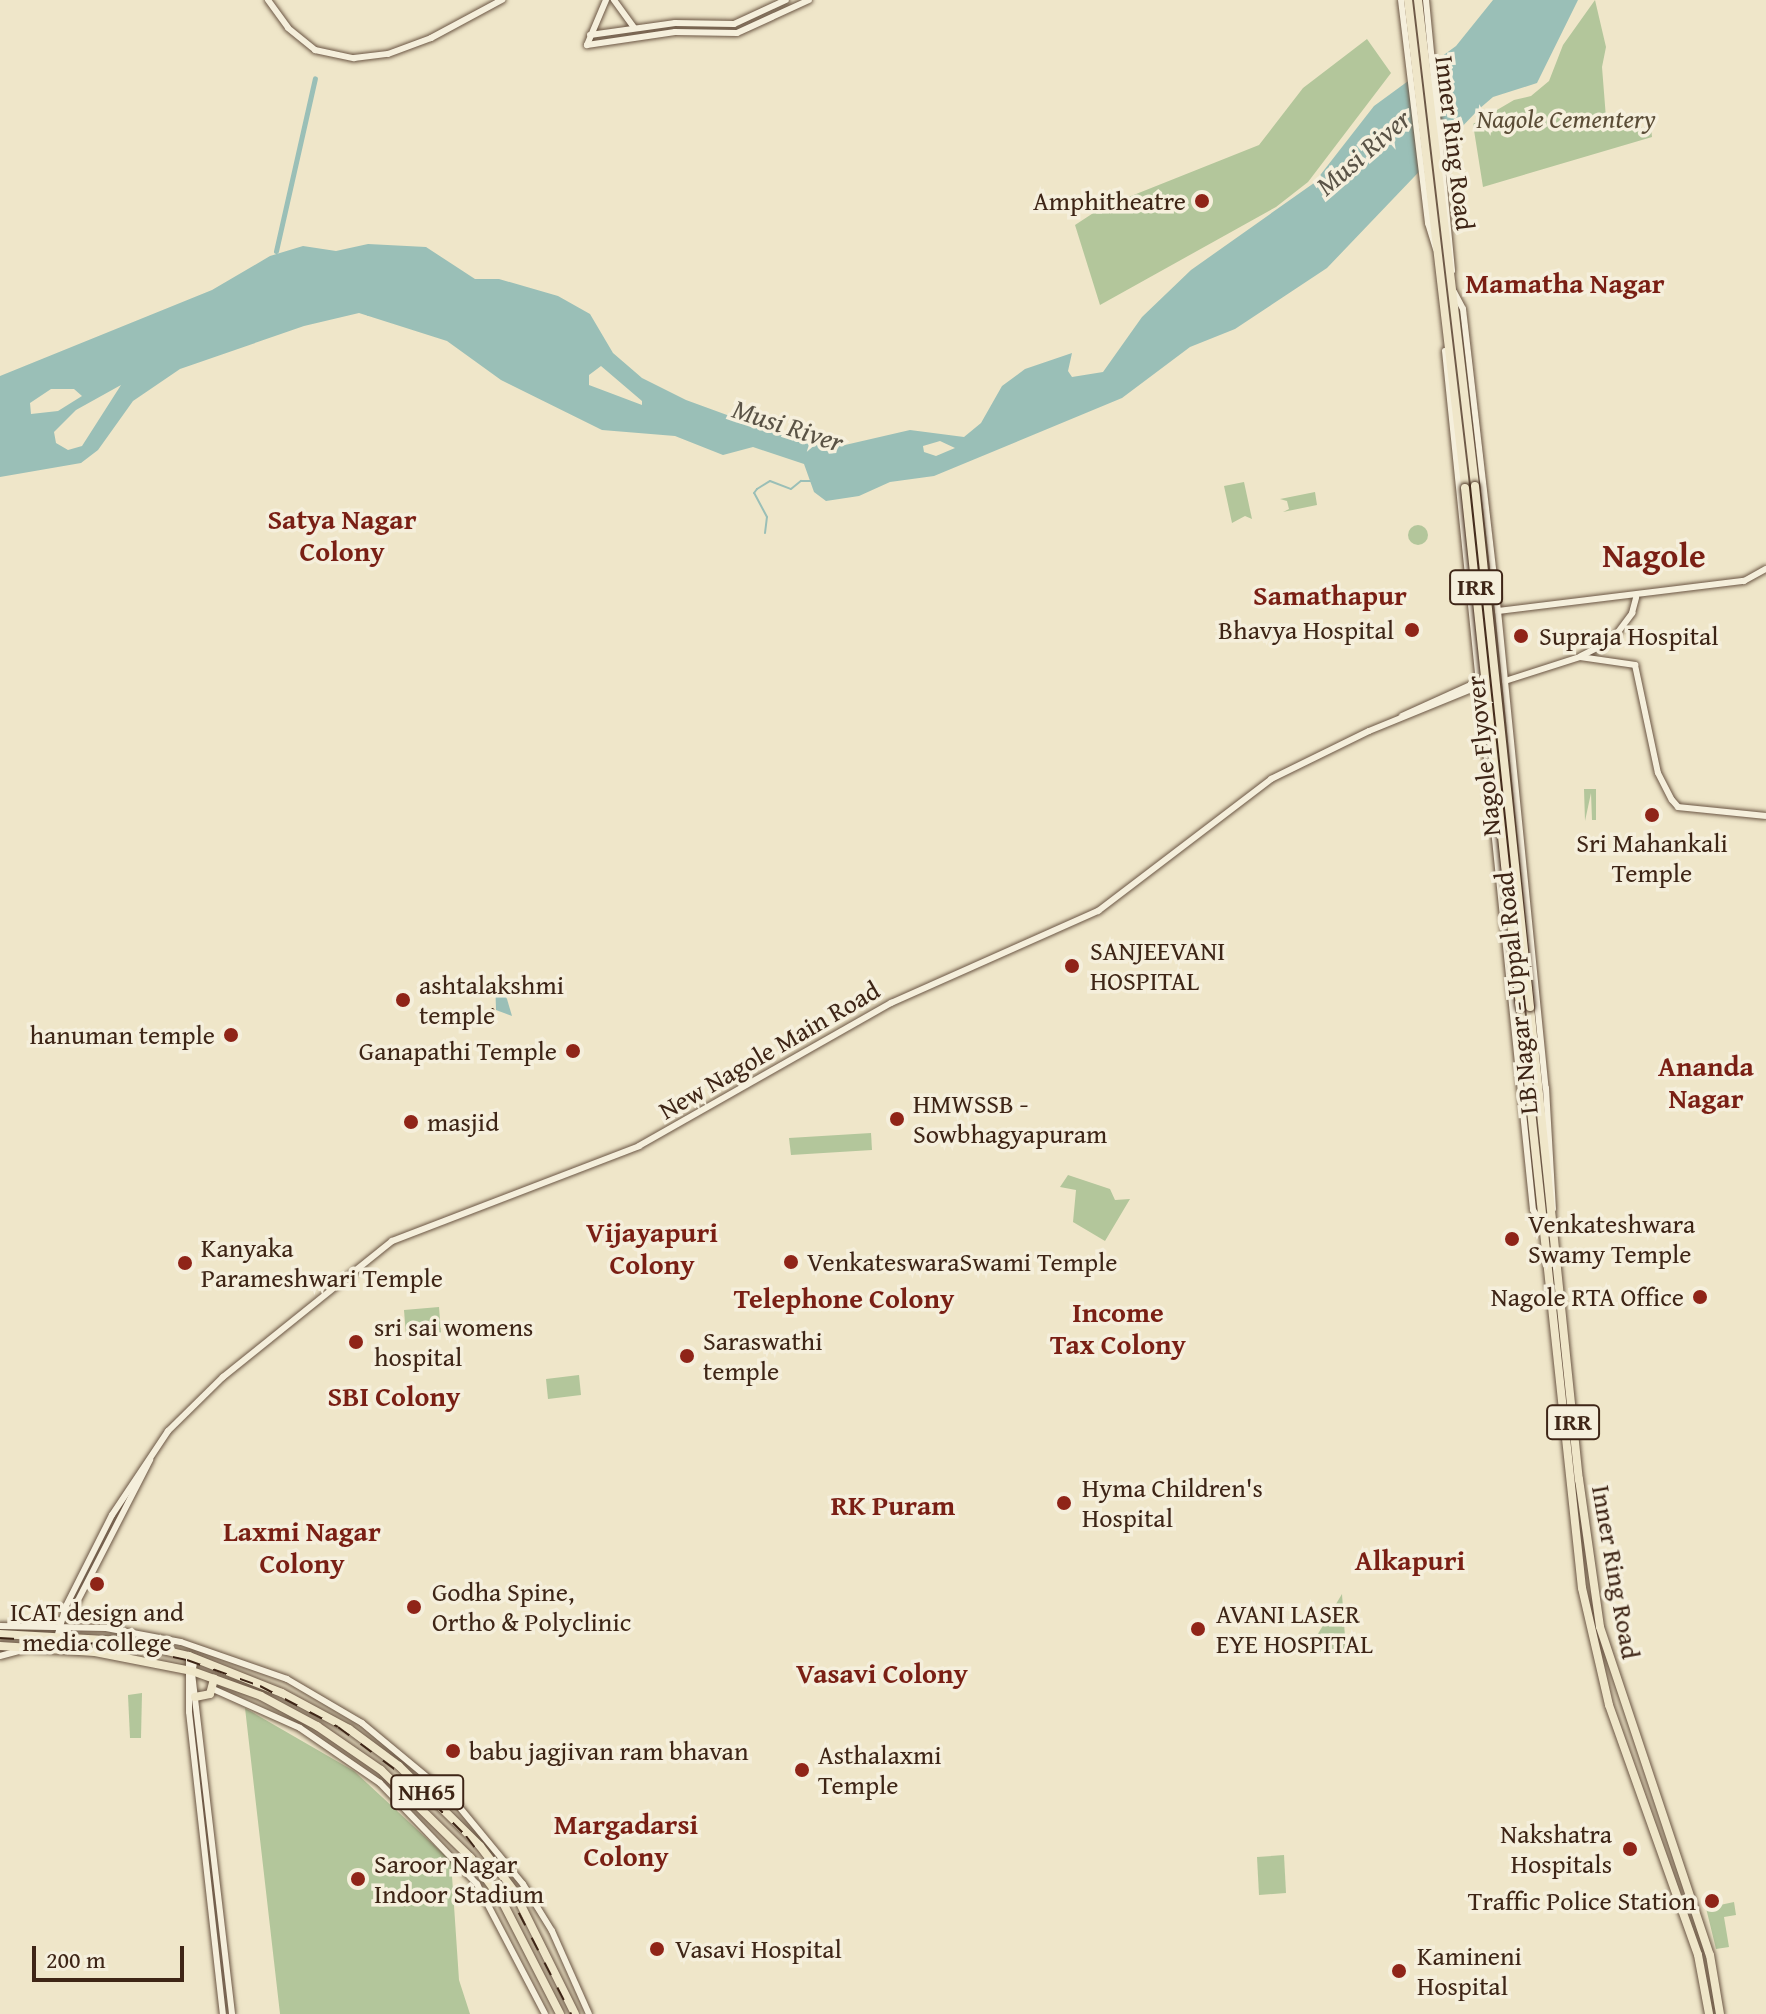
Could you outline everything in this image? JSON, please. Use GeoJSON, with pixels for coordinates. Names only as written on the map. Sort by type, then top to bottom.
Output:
{"type":"FeatureCollection","features":[{"type":"Feature","properties":{"kind":"highway","name":"Inner Ring Road"},"geometry":{"type":"LineString","coordinates":[[1408,0],[1417,84],[1434,162],[1453,291]]}},
{"type":"Feature","properties":{"kind":"highway","name":"Inner Ring Road"},"geometry":{"type":"LineString","coordinates":[[1418,0],[1427,46],[1437,250],[1448,332]]}},
{"type":"Feature","properties":{"kind":"highway","name":"Nagole Flyover"},"geometry":{"type":"LineString","coordinates":[[1453,291],[1550,1217]]}},
{"type":"Feature","properties":{"kind":"highway","name":"Nagole Flyover"},"geometry":{"type":"LineString","coordinates":[[1448,332],[1542,1224]]}},
{"type":"Feature","properties":{"kind":"highway","name":"Inner Ring Road"},"geometry":{"type":"LineString","coordinates":[[1550,1217],[1600,1627],[1649,1786],[1710,1955],[1720,2014]]}},
{"type":"Feature","properties":{"kind":"highway","name":"Inner Ring Road"},"geometry":{"type":"LineString","coordinates":[[1542,1224],[1582,1588],[1609,1705],[1698,1955],[1709,2014]]}},
{"type":"Feature","properties":{"kind":"highway","name":"NH65"},"geometry":{"type":"LineString","coordinates":[[0,1634],[59,1630],[192,1657],[324,1714],[399,1766],[486,1853],[543,1944],[575,2014]]}},
{"type":"Feature","properties":{"kind":"highway","name":"NH65"},"geometry":{"type":"LineString","coordinates":[[0,1646],[121,1655],[189,1670],[213,1684],[317,1726],[381,1770],[475,1863],[540,1972],[560,2014]]}},
{"type":"Feature","properties":{"kind":"highway"},"geometry":{"type":"LineString","coordinates":[[195,1697],[208,1696],[213,1684]]}},
{"type":"Feature","properties":{"kind":"highway"},"geometry":{"type":"LineString","coordinates":[[317,1726],[324,1714]]}},
{"type":"Feature","properties":{"kind":"highway"},"geometry":{"type":"LineString","coordinates":[[1636,1782],[1649,1786]]}},
{"type":"Feature","properties":{"kind":"highway"},"geometry":{"type":"LineString","coordinates":[[475,1863],[486,1853]]}},
{"type":"Feature","properties":{"kind":"highway"},"geometry":{"type":"LineString","coordinates":[[483,1874],[494,1864]]}},
{"type":"Feature","properties":{"kind":"highway"},"geometry":{"type":"LineString","coordinates":[[528,1978],[540,1972]]}},
{"type":"Feature","properties":{"kind":"street"},"geometry":{"type":"LineString","coordinates":[[268,0],[281,20],[315,50],[354,58],[388,54],[431,38],[502,0]]}},
{"type":"Feature","properties":{"kind":"street"},"geometry":{"type":"LineString","coordinates":[[606,0],[604,14],[587,45],[675,32],[737,33],[809,0]]}},
{"type":"Feature","properties":{"kind":"street"},"geometry":{"type":"LineString","coordinates":[[614,0],[634,28]]}},
{"type":"Feature","properties":{"kind":"street"},"geometry":{"type":"LineString","coordinates":[[590,36],[634,28],[742,22],[786,0]]}},
{"type":"Feature","properties":{"kind":"street"},"geometry":{"type":"LineString","coordinates":[[1401,0],[1417,84],[1428,223],[1437,250]]}},
{"type":"Feature","properties":{"kind":"street"},"geometry":{"type":"LineString","coordinates":[[1426,0],[1427,46],[1447,194],[1451,277]]}},
{"type":"Feature","properties":{"kind":"street","name":"LB Nagar - Uppal Road"},"geometry":{"type":"LineString","coordinates":[[1453,291],[1463,309],[1498,611],[1555,1190],[1550,1217]]}},
{"type":"Feature","properties":{"kind":"street","name":"LB Nagar - Uppal Road"},"geometry":{"type":"LineString","coordinates":[[1448,332],[1444,341],[1533,1210],[1542,1224]]}},
{"type":"Feature","properties":{"kind":"street"},"geometry":{"type":"LineString","coordinates":[[1465,551],[1490,547]]}},
{"type":"Feature","properties":{"kind":"street"},"geometry":{"type":"LineString","coordinates":[[1498,611],[1636,598],[1744,581],[1766,569]]}},
{"type":"Feature","properties":{"kind":"street"},"geometry":{"type":"LineString","coordinates":[[1505,681],[1580,657],[1612,640],[1632,613],[1636,598]]}},
{"type":"Feature","properties":{"kind":"street"},"geometry":{"type":"LineString","coordinates":[[1580,657],[1635,665],[1658,773],[1678,807],[1766,816]]}},
{"type":"Feature","properties":{"kind":"street","name":"New Nagole Main Road"},"geometry":{"type":"LineString","coordinates":[[59,1630],[112,1515],[168,1431],[223,1377],[392,1241],[639,1146],[891,1003],[1098,911],[1260,785],[1402,716],[1478,685]]}},
{"type":"Feature","properties":{"kind":"street"},"geometry":{"type":"LineString","coordinates":[[1487,766],[1512,762]]}},
{"type":"Feature","properties":{"kind":"street"},"geometry":{"type":"LineString","coordinates":[[1502,907],[1527,905]]}},
{"type":"Feature","properties":{"kind":"street"},"geometry":{"type":"LineString","coordinates":[[0,1626],[149,1634],[254,1666],[322,1698],[393,1745],[451,1797],[523,1884],[552,1931],[589,2014]]}},
{"type":"Feature","properties":{"kind":"street"},"geometry":{"type":"LineString","coordinates":[[0,1656],[30,1646]]}},
{"type":"Feature","properties":{"kind":"street"},"geometry":{"type":"LineString","coordinates":[[192,1657],[189,1712],[223,2014]]}},
{"type":"Feature","properties":{"kind":"street"},"geometry":{"type":"LineString","coordinates":[[189,1670],[198,1711],[232,2014]]}},
{"type":"Feature","properties":{"kind":"street"},"geometry":{"type":"LineString","coordinates":[[213,1684],[300,1728],[380,1783],[477,1884],[545,2014]]}},
{"type":"Feature","properties":{"kind":"street"},"geometry":{"type":"LineString","coordinates":[[189,1712],[198,1711]]}},
{"type":"Feature","properties":{"kind":"street"},"geometry":{"type":"LineString","coordinates":[[213,1914],[222,1913]]}},
{"type":"Feature","properties":{"kind":"green space","name":"Nagole Cementery"},"geometry":{"type":"Polygon","coordinates":[[[1595,0],[1606,47],[1602,67],[1606,118],[1628,127],[1651,128],[1652,137],[1483,187],[1473,124],[1514,100],[1531,96],[1549,81],[1563,45],[1595,0]]]}},
{"type":"Feature","properties":{"kind":"green space"},"geometry":{"type":"Polygon","coordinates":[[[1367,39],[1391,73],[1308,182],[1276,207],[1100,305],[1075,225],[1101,208],[1259,145],[1303,88],[1367,39]]]}},
{"type":"Feature","properties":{"kind":"green space"},"geometry":{"type":"Polygon","coordinates":[[[1244,482],[1252,519],[1245,516],[1232,523],[1224,486],[1244,482]]]}},
{"type":"Feature","properties":{"kind":"green space"},"geometry":{"type":"Polygon","coordinates":[[[1315,492],[1317,505],[1283,512],[1289,509],[1287,501],[1280,499],[1315,492]]]}},
{"type":"Feature","properties":{"kind":"green space"},"geometry":{"type":"Polygon","coordinates":[[[1418,525],[1425,528],[1428,535],[1425,542],[1418,545],[1411,542],[1408,535],[1411,528],[1418,525]]]}},
{"type":"Feature","properties":{"kind":"green space"},"geometry":{"type":"Polygon","coordinates":[[[1584,789],[1596,789],[1596,820],[1592,820],[1591,793],[1585,821],[1584,789]]]}},
{"type":"Feature","properties":{"kind":"green space"},"geometry":{"type":"Polygon","coordinates":[[[871,1133],[872,1150],[791,1155],[789,1138],[871,1133]]]}},
{"type":"Feature","properties":{"kind":"green space"},"geometry":{"type":"Polygon","coordinates":[[[1068,1175],[1110,1189],[1115,1200],[1130,1199],[1105,1241],[1073,1222],[1076,1190],[1060,1187],[1068,1175]]]}},
{"type":"Feature","properties":{"kind":"green space"},"geometry":{"type":"Polygon","coordinates":[[[439,1307],[441,1333],[406,1336],[404,1310],[439,1307]]]}},
{"type":"Feature","properties":{"kind":"green space"},"geometry":{"type":"Polygon","coordinates":[[[579,1375],[581,1395],[548,1399],[546,1379],[579,1375]]]}},
{"type":"Feature","properties":{"kind":"green space"},"geometry":{"type":"Polygon","coordinates":[[[1342,1594],[1346,1651],[1307,1652],[1342,1594]]]}},
{"type":"Feature","properties":{"kind":"green space"},"geometry":{"type":"Polygon","coordinates":[[[142,1693],[141,1738],[130,1738],[128,1695],[142,1693]]]}},
{"type":"Feature","properties":{"kind":"green space","name":"Saroor Nagar Indoor Stadium"},"geometry":{"type":"Polygon","coordinates":[[[245,1708],[354,1771],[451,1861],[459,1980],[470,2014],[280,2014],[245,1708]]]}},
{"type":"Feature","properties":{"kind":"green space"},"geometry":{"type":"Polygon","coordinates":[[[1284,1855],[1286,1893],[1259,1895],[1257,1857],[1284,1855]]]}},
{"type":"Feature","properties":{"kind":"green space"},"geometry":{"type":"Polygon","coordinates":[[[1734,1902],[1736,1915],[1724,1917],[1729,1947],[1716,1949],[1706,1908],[1734,1902]]]}},
{"type":"Feature","properties":{"kind":"water","name":"Musi River"},"geometry":{"type":"Polygon","coordinates":[[[1493,0],[1578,0],[1537,83],[1493,97],[1479,109],[1327,268],[1235,329],[1190,347],[1122,398],[934,476],[890,482],[859,496],[826,501],[814,492],[804,464],[753,447],[723,455],[675,436],[602,430],[501,380],[447,341],[359,313],[304,326],[180,369],[133,401],[98,450],[81,463],[0,477],[0,376],[212,290],[270,256],[303,246],[336,251],[368,244],[426,247],[475,279],[499,279],[558,296],[590,314],[613,353],[642,378],[686,400],[798,441],[845,445],[910,430],[964,437],[981,423],[1002,386],[1025,369],[1072,353],[1068,371],[1072,377],[1103,372],[1142,317],[1191,270],[1314,183],[1374,106],[1456,46],[1493,0]],[[601,366],[589,375],[589,385],[642,405],[642,401],[601,366]],[[121,385],[76,410],[54,432],[56,443],[68,450],[82,446],[121,385]],[[51,389],[30,403],[31,414],[58,411],[82,396],[74,389],[51,389]],[[940,441],[923,446],[924,452],[936,456],[955,448],[940,441]]]}},
{"type":"Feature","properties":{"kind":"water"},"geometry":{"type":"Polygon","coordinates":[[[495,978],[507,999],[512,1016],[496,1010],[495,978]]]}},
{"type":"Feature","properties":{"kind":"waterway"},"geometry":{"type":"LineString","coordinates":[[276,251],[315,78]]}},
{"type":"Feature","properties":{"kind":"waterway"},"geometry":{"type":"LineString","coordinates":[[765,533],[767,517],[754,493],[757,489],[770,481],[791,489],[801,481],[815,481]]}},
{"type":"Feature","properties":{"kind":"railway"},"geometry":{"type":"LineString","coordinates":[[0,1638],[118,1645],[187,1660],[260,1686],[338,1727],[413,1783],[466,1836],[506,1888],[571,2014]]}},
{"type":"Feature","properties":{"kind":"place","name":"Amphitheatre"},"geometry":{"type":"Point","coordinates":[1202,201]}},
{"type":"Feature","properties":{"kind":"place","name":"Bhavya Hospital"},"geometry":{"type":"Point","coordinates":[1412,630]}},
{"type":"Feature","properties":{"kind":"place","name":"Supraja Hospital"},"geometry":{"type":"Point","coordinates":[1521,636]}},
{"type":"Feature","properties":{"kind":"place","name":"Sri Mahankali Temple"},"geometry":{"type":"Point","coordinates":[1652,815]}},
{"type":"Feature","properties":{"kind":"place","name":"SANJEEVANI HOSPITAL"},"geometry":{"type":"Point","coordinates":[1072,966]}},
{"type":"Feature","properties":{"kind":"place","name":"ashtalakshmi temple"},"geometry":{"type":"Point","coordinates":[403,1000]}},
{"type":"Feature","properties":{"kind":"place","name":"hanuman temple"},"geometry":{"type":"Point","coordinates":[231,1035]}},
{"type":"Feature","properties":{"kind":"place","name":"Ganapathi Temple"},"geometry":{"type":"Point","coordinates":[573,1051]}},
{"type":"Feature","properties":{"kind":"place","name":"HMWSSB - Sowbhagyapuram"},"geometry":{"type":"Point","coordinates":[897,1119]}},
{"type":"Feature","properties":{"kind":"place","name":"masjid"},"geometry":{"type":"Point","coordinates":[411,1122]}},
{"type":"Feature","properties":{"kind":"place","name":"Venkateshwara Swamy Temple"},"geometry":{"type":"Point","coordinates":[1512,1239]}},
{"type":"Feature","properties":{"kind":"place","name":"VenkateswaraSwami Temple"},"geometry":{"type":"Point","coordinates":[791,1262]}},
{"type":"Feature","properties":{"kind":"place","name":"Kanyaka Parameshwari Temple"},"geometry":{"type":"Point","coordinates":[185,1263]}},
{"type":"Feature","properties":{"kind":"place","name":"Nagole RTA Office"},"geometry":{"type":"Point","coordinates":[1700,1297]}},
{"type":"Feature","properties":{"kind":"place","name":"sri sai womens hospital"},"geometry":{"type":"Point","coordinates":[356,1342]}},
{"type":"Feature","properties":{"kind":"place","name":"Saraswathi temple"},"geometry":{"type":"Point","coordinates":[687,1356]}},
{"type":"Feature","properties":{"kind":"place","name":"Hyma Children's Hospital"},"geometry":{"type":"Point","coordinates":[1064,1503]}},
{"type":"Feature","properties":{"kind":"place","name":"ICAT design and media college"},"geometry":{"type":"Point","coordinates":[97,1584]}},
{"type":"Feature","properties":{"kind":"place","name":"Godha Spine, Ortho & Polyclinic"},"geometry":{"type":"Point","coordinates":[414,1607]}},
{"type":"Feature","properties":{"kind":"place","name":"AVANI LASER EYE HOSPITAL"},"geometry":{"type":"Point","coordinates":[1198,1629]}},
{"type":"Feature","properties":{"kind":"place","name":"babu jagjivan ram bhavan"},"geometry":{"type":"Point","coordinates":[453,1751]}},
{"type":"Feature","properties":{"kind":"place","name":"Asthalaxmi Temple"},"geometry":{"type":"Point","coordinates":[802,1770]}},
{"type":"Feature","properties":{"kind":"place","name":"Nakshatra Hospitals"},"geometry":{"type":"Point","coordinates":[1630,1849]}},
{"type":"Feature","properties":{"kind":"place","name":"Saroor Nagar Indoor Stadium"},"geometry":{"type":"Point","coordinates":[358,1879]}},
{"type":"Feature","properties":{"kind":"place","name":"Traffic Police Station"},"geometry":{"type":"Point","coordinates":[1712,1901]}},
{"type":"Feature","properties":{"kind":"place","name":"Vasavi Hospital"},"geometry":{"type":"Point","coordinates":[657,1949]}},
{"type":"Feature","properties":{"kind":"place","name":"Kamineni Hospital"},"geometry":{"type":"Point","coordinates":[1399,1971]}},
{"type":"Feature","properties":{"kind":"district","name":"Mamatha Nagar"},"geometry":{"type":"Point","coordinates":[1565,283]}},
{"type":"Feature","properties":{"kind":"district","name":"Satya Nagar Colony"},"geometry":{"type":"Point","coordinates":[342,535]}},
{"type":"Feature","properties":{"kind":"district","name":"Nagole"},"geometry":{"type":"Point","coordinates":[1654,555]}},
{"type":"Feature","properties":{"kind":"district","name":"Samathapur"},"geometry":{"type":"Point","coordinates":[1330,595]}},
{"type":"Feature","properties":{"kind":"district","name":"Ananda Nagar"},"geometry":{"type":"Point","coordinates":[1706,1082]}},
{"type":"Feature","properties":{"kind":"district","name":"Vijayapuri Colony"},"geometry":{"type":"Point","coordinates":[652,1248]}},
{"type":"Feature","properties":{"kind":"district","name":"Telephone Colony"},"geometry":{"type":"Point","coordinates":[844,1298]}},
{"type":"Feature","properties":{"kind":"district","name":"Income Tax Colony"},"geometry":{"type":"Point","coordinates":[1118,1328]}},
{"type":"Feature","properties":{"kind":"district","name":"SBI Colony"},"geometry":{"type":"Point","coordinates":[394,1396]}},
{"type":"Feature","properties":{"kind":"district","name":"RK Puram"},"geometry":{"type":"Point","coordinates":[893,1505]}},
{"type":"Feature","properties":{"kind":"district","name":"Laxmi Nagar Colony"},"geometry":{"type":"Point","coordinates":[302,1547]}},
{"type":"Feature","properties":{"kind":"district","name":"Alkapuri"},"geometry":{"type":"Point","coordinates":[1410,1560]}},
{"type":"Feature","properties":{"kind":"district","name":"Vasavi Colony"},"geometry":{"type":"Point","coordinates":[882,1673]}},
{"type":"Feature","properties":{"kind":"district","name":"Margadarsi Colony"},"geometry":{"type":"Point","coordinates":[626,1840]}}]}
